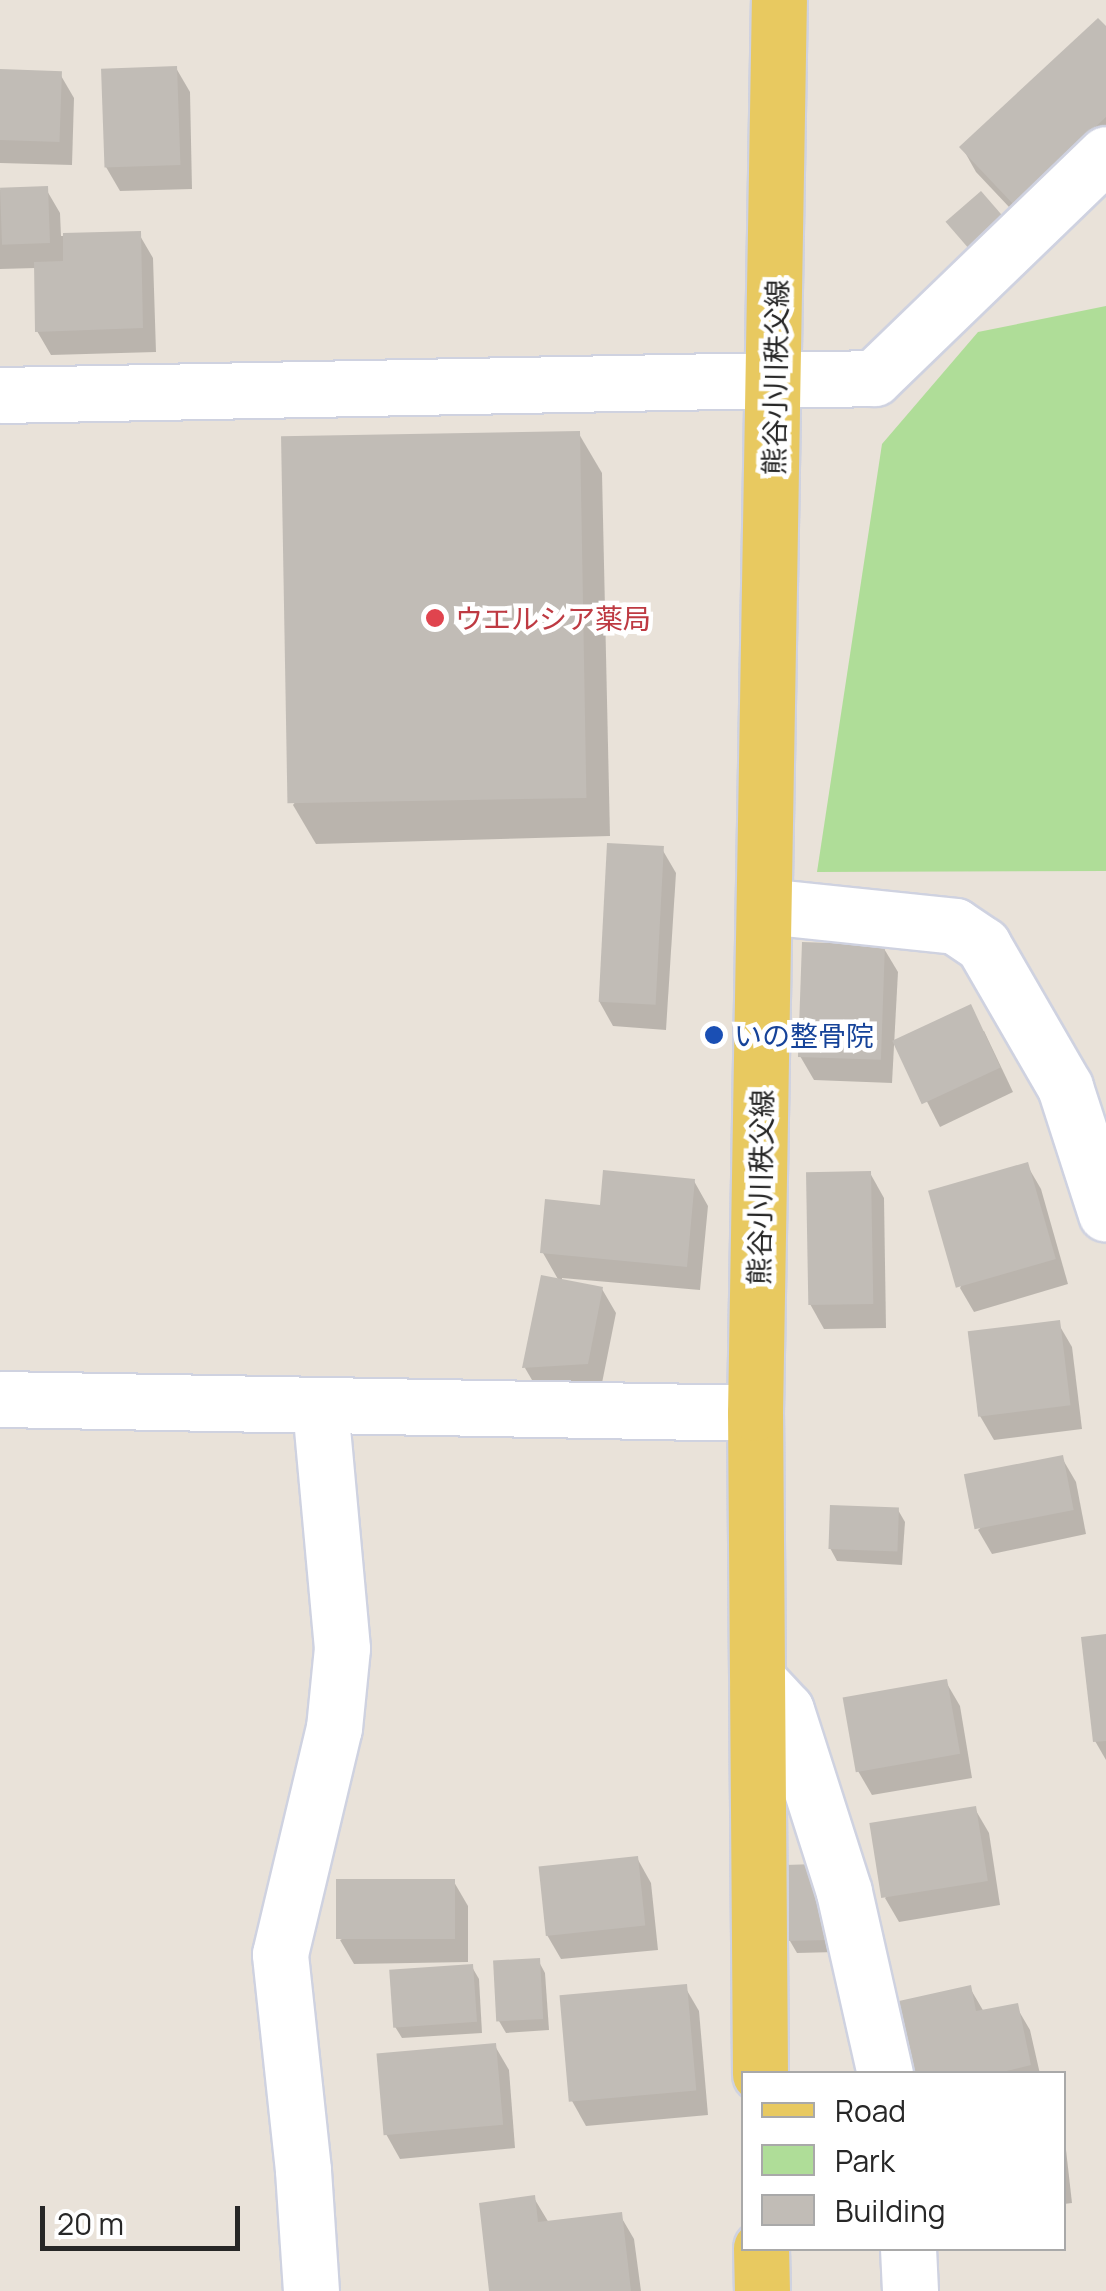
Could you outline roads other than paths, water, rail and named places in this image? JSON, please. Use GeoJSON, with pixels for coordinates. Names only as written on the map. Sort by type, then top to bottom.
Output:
{"type":"FeatureCollection","features":[{"type":"Feature","properties":{"kind":"main road","name":"熊谷小川秩父線"},"geometry":{"type":"LineString","coordinates":[[760,2071],[755,1413],[779,0]]}},
{"type":"Feature","properties":{"kind":"main road"},"geometry":{"type":"LineString","coordinates":[[761,2251],[762,2291]]}},
{"type":"Feature","properties":{"kind":"street"},"geometry":{"type":"LineString","coordinates":[[0,395],[775,383],[874,378],[1106,154]]}},
{"type":"Feature","properties":{"kind":"street"},"geometry":{"type":"LineString","coordinates":[[765,906],[954,926],[983,945],[1065,1087],[1106,1214]]}},
{"type":"Feature","properties":{"kind":"street"},"geometry":{"type":"LineString","coordinates":[[0,1399],[755,1413]]}},
{"type":"Feature","properties":{"kind":"street"},"geometry":{"type":"LineString","coordinates":[[310,2291],[303,2170],[280,1954],[334,1728],[342,1648],[320,1405]]}},
{"type":"Feature","properties":{"kind":"street"},"geometry":{"type":"LineString","coordinates":[[757,1680],[786,1710],[792,1728],[844,1892],[884,2071]]}},
{"type":"Feature","properties":{"kind":"street"},"geometry":{"type":"LineString","coordinates":[[908,2251],[910,2291]]}},
{"type":"Feature","properties":{"kind":"place","name":"ウエルシア薬局"},"geometry":{"type":"Point","coordinates":[435,618]}},
{"type":"Feature","properties":{"kind":"place","name":"いの整骨院"},"geometry":{"type":"Point","coordinates":[714,1035]}}]}
